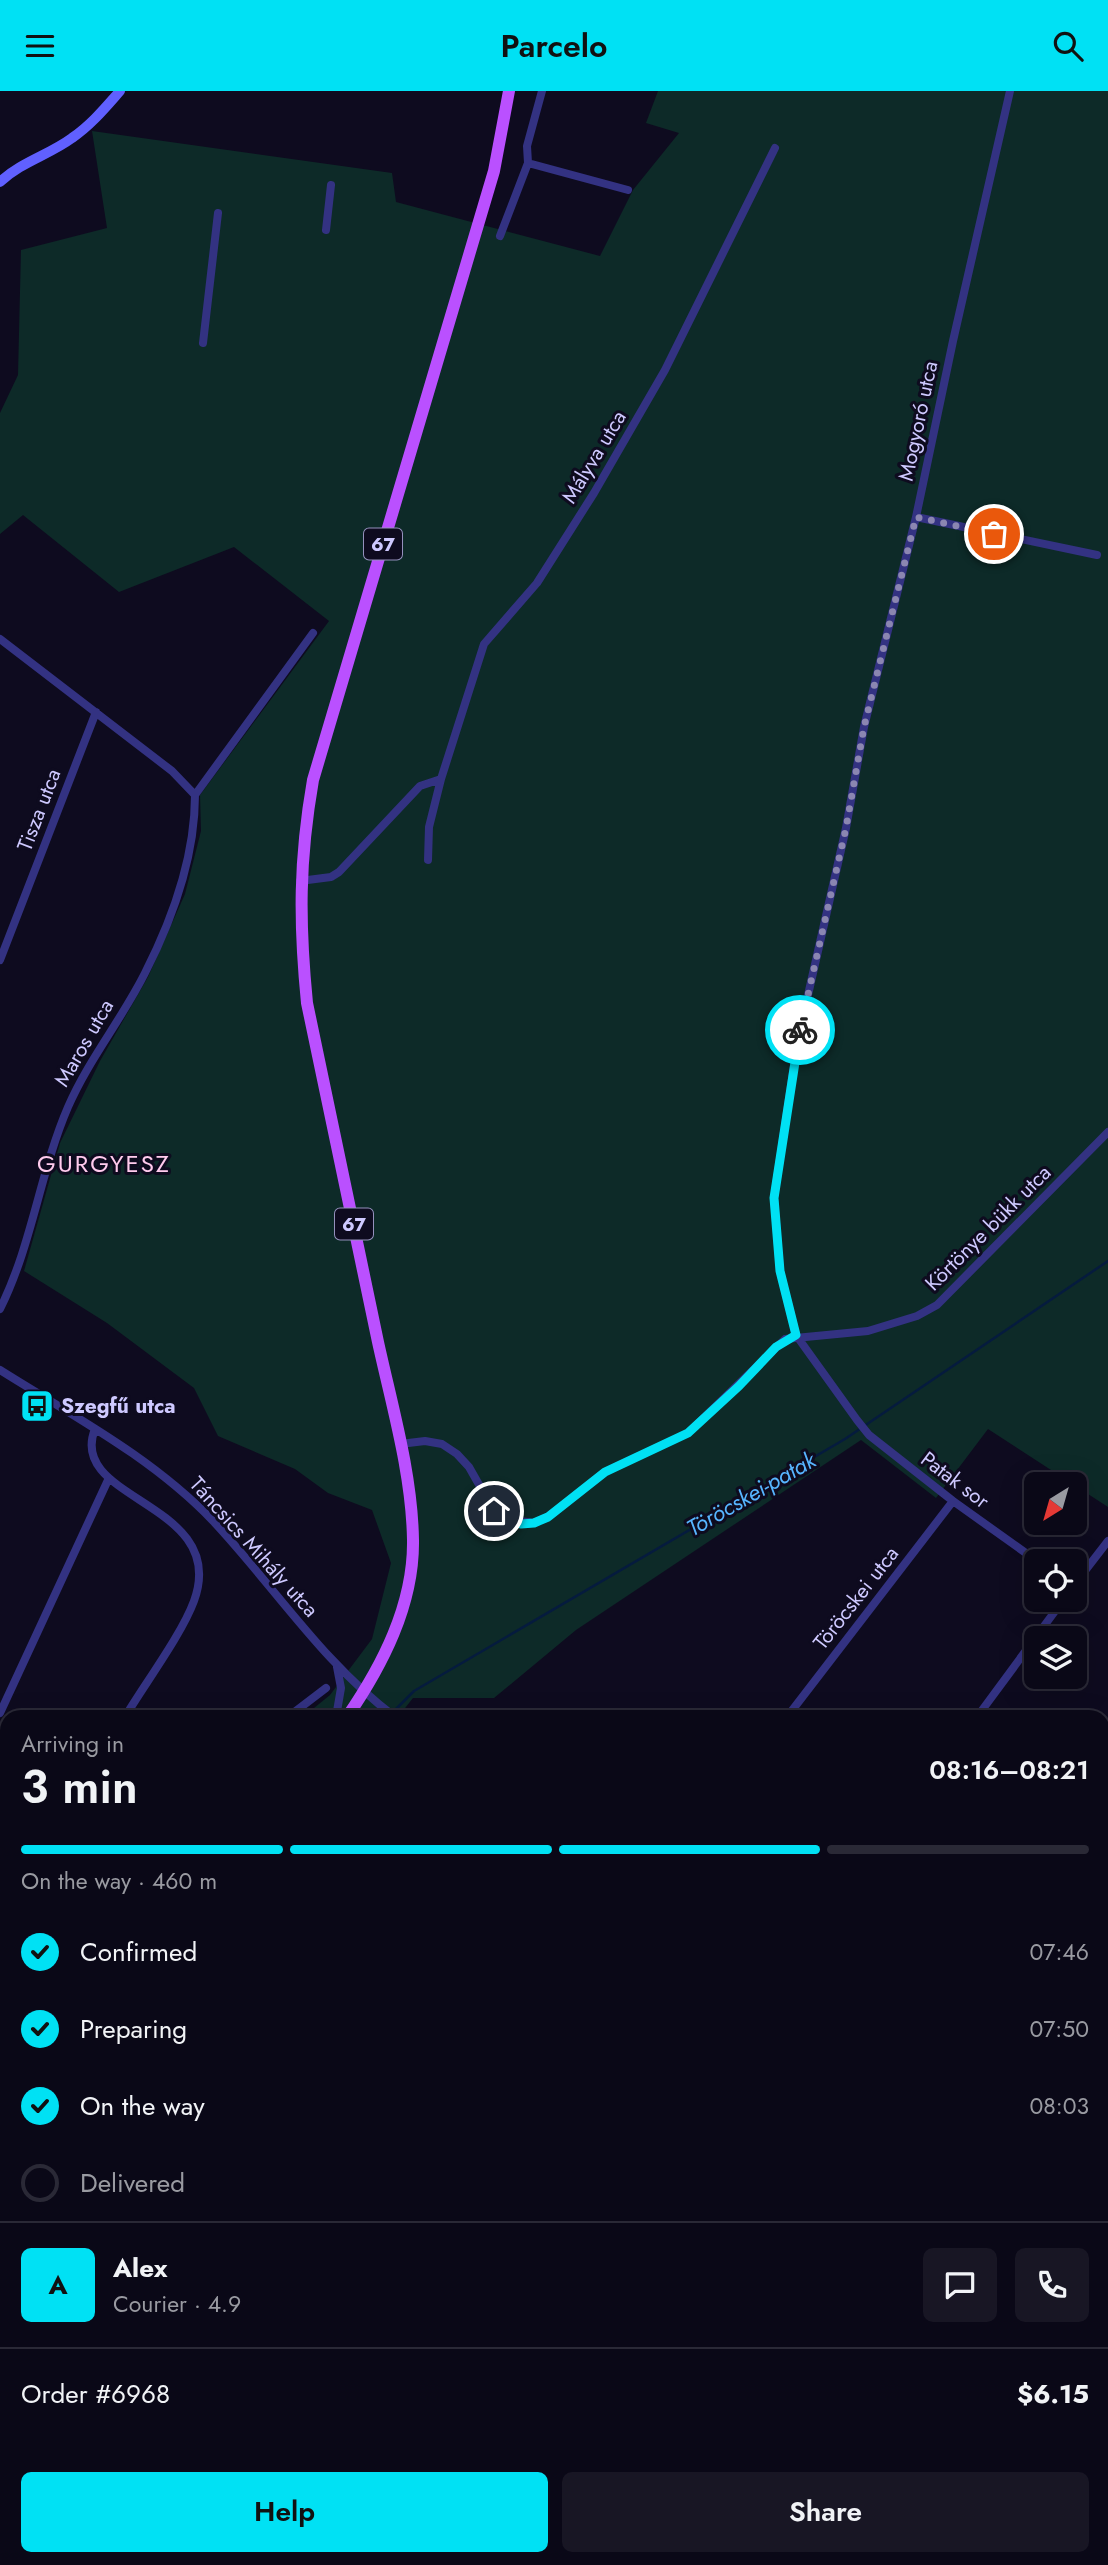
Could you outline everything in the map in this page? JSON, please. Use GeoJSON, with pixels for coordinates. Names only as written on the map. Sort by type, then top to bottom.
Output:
{"type":"FeatureCollection","features":[{"type":"Feature","properties":{"kind":"main road","name":"67"},"geometry":{"type":"LineString","coordinates":[[352,1710],[364,1693],[393,1636],[411,1562],[413,1542],[409,1493],[400,1444],[307,1003],[299,881],[303,837],[313,780],[494,171],[509,91]]}},
{"type":"Feature","properties":{"kind":"street"},"geometry":{"type":"LineString","coordinates":[[0,182],[10,172],[71,139],[99,116],[120,91]]}},
{"type":"Feature","properties":{"kind":"street"},"geometry":{"type":"LineString","coordinates":[[500,236],[528,163],[527,146],[542,91]]}},
{"type":"Feature","properties":{"kind":"street","name":"Mogyoró utca"},"geometry":{"type":"LineString","coordinates":[[796,1335],[780,1271],[774,1198],[798,1039],[846,828],[864,727],[916,517],[1010,91]]}},
{"type":"Feature","properties":{"kind":"street","name":"Mályva utca"},"geometry":{"type":"LineString","coordinates":[[428,860],[429,827],[441,779],[484,644],[537,583],[594,493],[665,370],[775,148]]}},
{"type":"Feature","properties":{"kind":"street"},"geometry":{"type":"LineString","coordinates":[[528,163],[628,190]]}},
{"type":"Feature","properties":{"kind":"street"},"geometry":{"type":"LineString","coordinates":[[327,230],[331,185]]}},
{"type":"Feature","properties":{"kind":"street"},"geometry":{"type":"LineString","coordinates":[[204,343],[218,212]]}},
{"type":"Feature","properties":{"kind":"street"},"geometry":{"type":"LineString","coordinates":[[916,517],[1097,555]]}},
{"type":"Feature","properties":{"kind":"street"},"geometry":{"type":"LineString","coordinates":[[0,639],[172,771],[195,795],[313,633]]}},
{"type":"Feature","properties":{"kind":"street","name":"Tisza utca"},"geometry":{"type":"LineString","coordinates":[[0,960],[96,712]]}},
{"type":"Feature","properties":{"kind":"street"},"geometry":{"type":"LineString","coordinates":[[299,881],[331,877],[339,872],[420,786],[441,779]]}},
{"type":"Feature","properties":{"kind":"street","name":"Maros utca"},"geometry":{"type":"LineString","coordinates":[[0,1309],[22,1254],[54,1143],[69,1105],[145,974],[179,894],[195,826],[195,795]]}},
{"type":"Feature","properties":{"kind":"street","name":"Körtönye bükk utca"},"geometry":{"type":"LineString","coordinates":[[796,1335],[868,1331],[917,1316],[937,1305],[1108,1132]]}},
{"type":"Feature","properties":{"kind":"street"},"geometry":{"type":"LineString","coordinates":[[400,1444],[425,1441],[442,1444],[470,1467],[494,1511],[506,1519],[534,1523],[548,1517],[605,1472],[688,1433],[776,1347],[796,1335]]}},
{"type":"Feature","properties":{"kind":"street","name":"Patak sor"},"geometry":{"type":"LineString","coordinates":[[796,1335],[869,1435],[953,1501],[1024,1552]]}},
{"type":"Feature","properties":{"kind":"street","name":"Táncsics Mihály utca"},"geometry":{"type":"LineString","coordinates":[[0,1370],[150,1466],[212,1520],[337,1667],[385,1710]]}},
{"type":"Feature","properties":{"kind":"street"},"geometry":{"type":"LineString","coordinates":[[95,1429],[91,1455],[108,1480],[154,1507],[180,1530],[195,1554],[198,1578],[194,1601],[129,1710]]}},
{"type":"Feature","properties":{"kind":"street"},"geometry":{"type":"LineString","coordinates":[[1,1710],[108,1480]]}},
{"type":"Feature","properties":{"kind":"street","name":"Töröcskei utca"},"geometry":{"type":"LineString","coordinates":[[792,1710],[953,1501]]}},
{"type":"Feature","properties":{"kind":"street"},"geometry":{"type":"LineString","coordinates":[[1087,1568],[1108,1541]]}},
{"type":"Feature","properties":{"kind":"street"},"geometry":{"type":"LineString","coordinates":[[982,1710],[1054,1612]]}},
{"type":"Feature","properties":{"kind":"street"},"geometry":{"type":"LineString","coordinates":[[337,1667],[341,1688],[337,1710]]}},
{"type":"Feature","properties":{"kind":"street"},"geometry":{"type":"LineString","coordinates":[[297,1710],[326,1688]]}},
{"type":"Feature","properties":{"kind":"green space"},"geometry":{"type":"Polygon","coordinates":[[[658,91],[1108,91],[1108,1507],[1087,1493],[1087,1472],[1054,1472],[988,1429],[936,1498],[861,1440],[576,1630],[494,1698],[413,1698],[404,1710],[312,1710],[330,1695],[372,1639],[391,1563],[372,1510],[328,1493],[295,1469],[218,1436],[194,1388],[107,1323],[24,1271],[60,1143],[100,1061],[148,977],[185,894],[201,831],[200,795],[329,621],[234,547],[119,592],[23,515],[0,534],[0,413],[18,375],[21,250],[107,228],[92,131],[392,173],[396,202],[600,256],[633,190],[679,133],[646,123],[658,91]]]}},
{"type":"Feature","properties":{"kind":"waterway","name":"Töröcskei-patak"},"geometry":{"type":"LineString","coordinates":[[395,1710],[414,1691],[845,1439],[1108,1261]]}},
{"type":"Feature","properties":{"kind":"way so far"},"geometry":{"type":"LineString","coordinates":[[800,1030],[846,828],[864,727],[916,517],[994,534]]}},
{"type":"Feature","properties":{"kind":"place","name":"Szegfű utca"},"geometry":{"type":"Point","coordinates":[37,1406]}},
{"type":"Feature","properties":{"kind":"district","name":"GURGYESZ"},"geometry":{"type":"Point","coordinates":[104,1163]}},
{"type":"Feature","properties":{"kind":"route"},"geometry":{"type":"LineString","coordinates":[[494,1511],[521,1524],[534,1523],[548,1517],[605,1472],[688,1433],[776,1347],[785,1339],[796,1335],[780,1271],[774,1198],[800,1030]]}}]}
